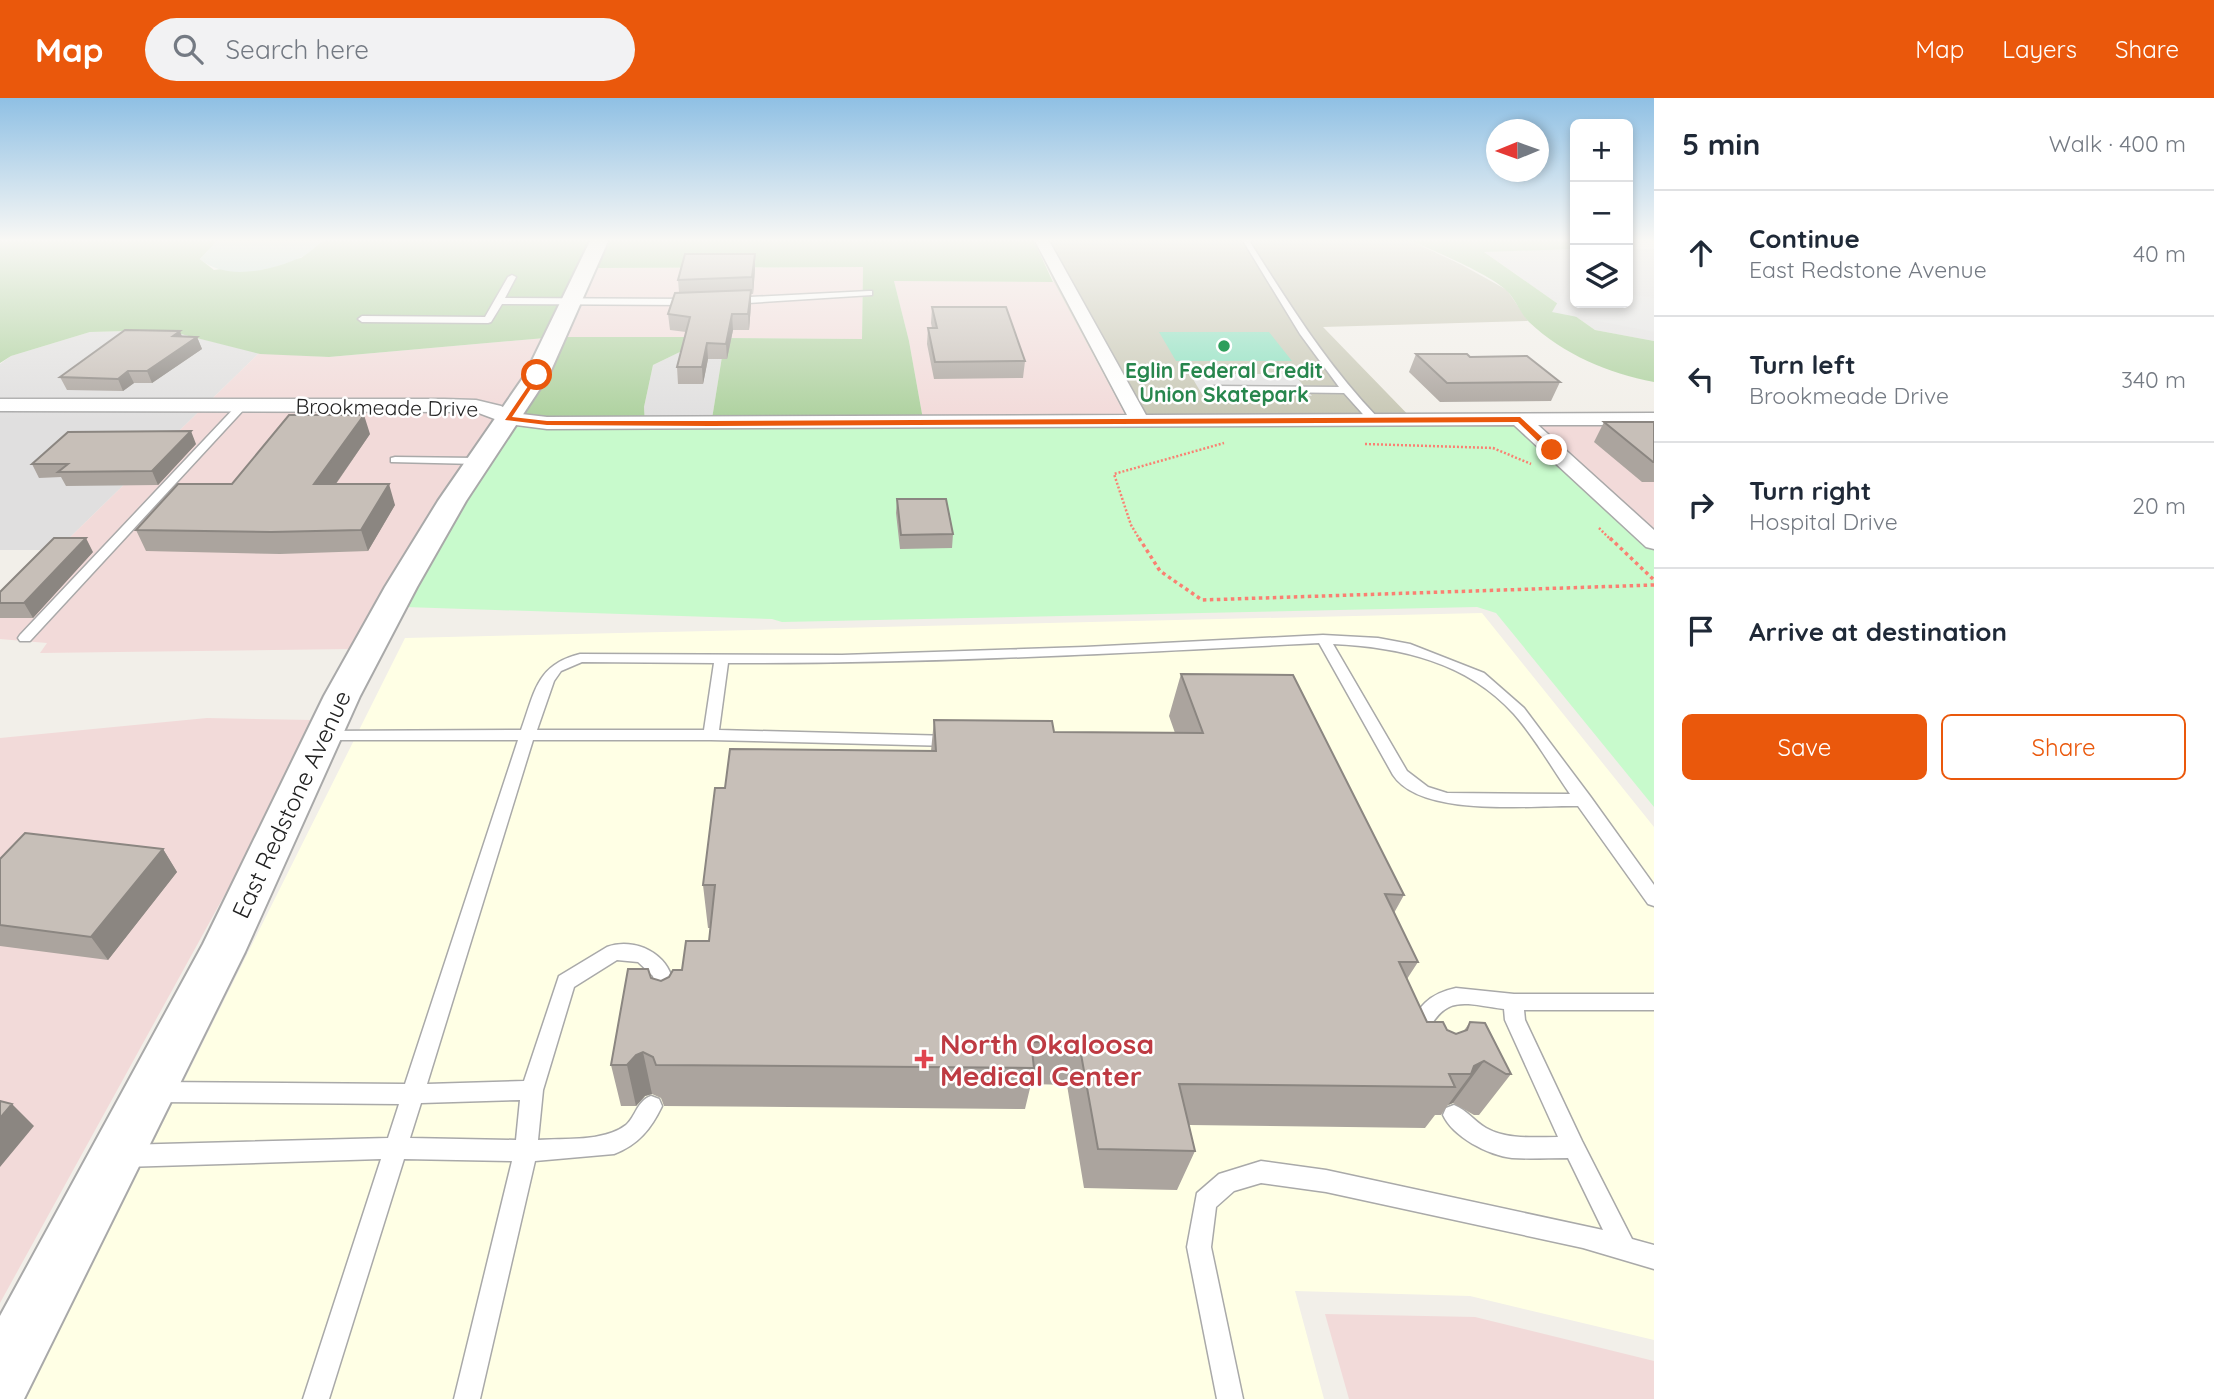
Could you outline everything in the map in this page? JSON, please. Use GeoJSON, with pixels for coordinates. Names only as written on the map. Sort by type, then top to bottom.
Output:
{"type":"FeatureCollection","features":[{"type":"Feature","properties":{"kind":"street"},"geometry":{"type":"LineString","coordinates":[[1074,300],[1140,421]]}},
{"type":"Feature","properties":{"kind":"street","name":"East Redstone Avenue"},"geometry":{"type":"LineString","coordinates":[[0,1380],[222,951],[323,735],[401,587],[477,461],[537,375],[571,301]]}},
{"type":"Feature","properties":{"kind":"street","name":"Brookmeade Drive"},"geometry":{"type":"LineString","coordinates":[[0,405],[476,406],[494,410],[508,418],[547,423],[1654,419]]}},
{"type":"Feature","properties":{"kind":"street"},"geometry":{"type":"LineString","coordinates":[[1520,420],[1654,542]]}},
{"type":"Feature","properties":{"kind":"lane"},"geometry":{"type":"LineString","coordinates":[[716,301],[741,300]]}},
{"type":"Feature","properties":{"kind":"lane"},"geometry":{"type":"LineString","coordinates":[[1282,300],[1344,390],[1374,420]]}},
{"type":"Feature","properties":{"kind":"lane"},"geometry":{"type":"LineString","coordinates":[[362,319],[488,320],[499,301],[703,302]]}},
{"type":"Feature","properties":{"kind":"lane"},"geometry":{"type":"LineString","coordinates":[[1214,389],[1344,390]]}},
{"type":"Feature","properties":{"kind":"lane"},"geometry":{"type":"LineString","coordinates":[[24,638],[243,405]]}},
{"type":"Feature","properties":{"kind":"lane"},"geometry":{"type":"LineString","coordinates":[[395,460],[477,461]]}},
{"type":"Feature","properties":{"kind":"lane"},"geometry":{"type":"LineString","coordinates":[[1323,639],[1401,775],[1412,788],[1447,799],[1584,800]]}},
{"type":"Feature","properties":{"kind":"lane"},"geometry":{"type":"LineString","coordinates":[[316,1399],[527,735],[547,680],[556,668],[580,658],[855,659],[1323,639],[1378,642],[1410,648],[1479,676],[1519,711],[1654,899]]}},
{"type":"Feature","properties":{"kind":"lane"},"geometry":{"type":"LineString","coordinates":[[711,735],[722,657]]}},
{"type":"Feature","properties":{"kind":"lane"},"geometry":{"type":"LineString","coordinates":[[323,735],[711,735],[972,741]]}},
{"type":"Feature","properties":{"kind":"lane"},"geometry":{"type":"LineString","coordinates":[[467,1399],[526,1151],[532,1090],[566,982],[614,952],[643,955],[662,972],[667,1012]]}},
{"type":"Feature","properties":{"kind":"lane"},"geometry":{"type":"LineString","coordinates":[[1424,1055],[1416,1037],[1423,1014],[1437,1000],[1459,996],[1514,1002],[1654,1002]]}},
{"type":"Feature","properties":{"kind":"lane"},"geometry":{"type":"LineString","coordinates":[[1514,1002],[1515,1020],[1574,1148],[1625,1249]]}},
{"type":"Feature","properties":{"kind":"lane"},"geometry":{"type":"LineString","coordinates":[[150,1091],[414,1094],[532,1090]]}},
{"type":"Feature","properties":{"kind":"lane"},"geometry":{"type":"LineString","coordinates":[[117,1156],[396,1148],[526,1151],[614,1144],[635,1131],[651,1106]]}},
{"type":"Feature","properties":{"kind":"lane"},"geometry":{"type":"LineString","coordinates":[[1454,1115],[1479,1136],[1509,1147],[1574,1148]]}},
{"type":"Feature","properties":{"kind":"lane"},"geometry":{"type":"LineString","coordinates":[[1230,1399],[1199,1247],[1205,1201],[1227,1182],[1261,1172],[1326,1181],[1583,1237],[1654,1257]]}},
{"type":"Feature","properties":{"kind":"path"},"geometry":{"type":"LineString","coordinates":[[1225,443],[1114,474],[1131,525],[1160,571],[1202,600],[1654,583]]}},
{"type":"Feature","properties":{"kind":"path"},"geometry":{"type":"LineString","coordinates":[[1358,443],[1493,448],[1531,464],[1540,473]]}},
{"type":"Feature","properties":{"kind":"path"},"geometry":{"type":"LineString","coordinates":[[1597,527],[1654,583]]}},
{"type":"Feature","properties":{"kind":"shaded area"},"geometry":{"type":"Polygon","coordinates":[[[581,300],[863,300],[862,339],[565,337],[581,300]]]}},
{"type":"Feature","properties":{"kind":"shaded area"},"geometry":{"type":"Polygon","coordinates":[[[899,300],[1064,300],[1131,425],[924,425],[899,300]]]}},
{"type":"Feature","properties":{"kind":"shaded area"},"geometry":{"type":"Polygon","coordinates":[[[1064,300],[1514,300],[1528,321],[1323,327],[1418,425],[1131,425],[1064,300]]]}},
{"type":"Feature","properties":{"kind":"shaded area"},"geometry":{"type":"Polygon","coordinates":[[[1552,300],[1570,300],[1570,308],[1633,308],[1633,300],[1654,300],[1654,341],[1595,330],[1552,300]]]}},
{"type":"Feature","properties":{"kind":"shaded area"},"geometry":{"type":"Polygon","coordinates":[[[1559,300],[1570,300],[1570,308],[1633,308],[1633,300],[1654,300],[1654,332],[1552,312],[1559,300]]]}},
{"type":"Feature","properties":{"kind":"shaded area"},"geometry":{"type":"Polygon","coordinates":[[[165,330],[259,353],[57,550],[0,550],[0,364],[11,356],[90,332],[165,330]]]}},
{"type":"Feature","properties":{"kind":"shaded area"},"geometry":{"type":"Polygon","coordinates":[[[711,337],[725,338],[711,425],[645,425],[644,407],[653,365],[711,337]]]}},
{"type":"Feature","properties":{"kind":"shaded area"},"geometry":{"type":"Polygon","coordinates":[[[545,338],[526,375],[443,495],[351,649],[40,653],[47,643],[0,639],[0,611],[57,550],[259,353],[329,357],[545,338]]]}},
{"type":"Feature","properties":{"kind":"shaded area"},"geometry":{"type":"Polygon","coordinates":[[[1190,374],[1294,374],[1312,396],[1203,396],[1190,374]]]}},
{"type":"Feature","properties":{"kind":"shaded area"},"geometry":{"type":"Polygon","coordinates":[[[1654,423],[1654,548],[1519,426],[1654,423]]]}},
{"type":"Feature","properties":{"kind":"shaded area","name":"North Okaloosa Medical Center"},"geometry":{"type":"Polygon","coordinates":[[[1482,613],[1654,827],[1654,1340],[1470,1296],[1295,1291],[1324,1399],[25,1399],[405,638],[1482,613]]]}},
{"type":"Feature","properties":{"kind":"shaded area"},"geometry":{"type":"Polygon","coordinates":[[[207,718],[313,720],[246,856],[0,1303],[0,738],[207,718]]]}},
{"type":"Feature","properties":{"kind":"shaded area"},"geometry":{"type":"Polygon","coordinates":[[[1325,1314],[1475,1317],[1654,1361],[1654,1399],[1349,1399],[1325,1314]]]}},
{"type":"Feature","properties":{"kind":"green space"},"geometry":{"type":"Polygon","coordinates":[[[0,300],[563,300],[545,338],[329,357],[260,354],[165,330],[90,332],[11,356],[0,363],[0,300]]]}},
{"type":"Feature","properties":{"kind":"green space"},"geometry":{"type":"Polygon","coordinates":[[[863,300],[899,300],[924,425],[711,425],[725,338],[862,339],[863,300]]]}},
{"type":"Feature","properties":{"kind":"green space"},"geometry":{"type":"Polygon","coordinates":[[[1513,300],[1552,300],[1595,330],[1654,341],[1654,382],[1587,361],[1557,344],[1529,322],[1513,300]]]}},
{"type":"Feature","properties":{"kind":"green space","name":"Eglin Federal Credit Union Skatepark"},"geometry":{"type":"Polygon","coordinates":[[[1159,332],[1269,332],[1292,361],[1176,361],[1159,332]]]}},
{"type":"Feature","properties":{"kind":"green space"},"geometry":{"type":"Polygon","coordinates":[[[565,337],[711,337],[653,365],[644,407],[645,425],[515,426],[565,337]]]}},
{"type":"Feature","properties":{"kind":"green space"},"geometry":{"type":"Polygon","coordinates":[[[515,426],[1519,426],[1654,548],[1654,807],[1496,613],[1477,607],[782,622],[772,619],[405,607],[465,501],[515,426]]]}},
{"type":"Feature","properties":{"kind":"building"},"geometry":{"type":"Polygon","coordinates":[[[673,300],[750,300],[748,314],[732,314],[726,344],[707,343],[702,367],[677,367],[690,317],[668,314],[673,300]]]}},
{"type":"Feature","properties":{"kind":"building"},"geometry":{"type":"Polygon","coordinates":[[[932,307],[1006,307],[1025,361],[935,362],[928,328],[937,328],[932,307]]]}},
{"type":"Feature","properties":{"kind":"building"},"geometry":{"type":"Polygon","coordinates":[[[125,330],[180,331],[173,336],[197,337],[147,371],[128,371],[118,379],[60,377],[125,330]]]}},
{"type":"Feature","properties":{"kind":"building"},"geometry":{"type":"Polygon","coordinates":[[[1416,354],[1527,356],[1560,382],[1447,383],[1416,354]]]}},
{"type":"Feature","properties":{"kind":"building"},"geometry":{"type":"Polygon","coordinates":[[[289,415],[364,415],[314,484],[389,484],[361,530],[136,530],[178,484],[232,484],[289,415]]]}},
{"type":"Feature","properties":{"kind":"building"},"geometry":{"type":"Polygon","coordinates":[[[1604,422],[1654,422],[1654,462],[1653,462],[1604,422]]]}},
{"type":"Feature","properties":{"kind":"building"},"geometry":{"type":"Polygon","coordinates":[[[191,431],[152,471],[58,472],[68,464],[32,464],[68,432],[191,431]]]}},
{"type":"Feature","properties":{"kind":"building"},"geometry":{"type":"Polygon","coordinates":[[[897,499],[946,499],[953,534],[901,535],[897,499]]]}},
{"type":"Feature","properties":{"kind":"building"},"geometry":{"type":"Polygon","coordinates":[[[54,538],[86,538],[24,603],[0,603],[0,592],[54,538]]]}},
{"type":"Feature","properties":{"kind":"building"},"geometry":{"type":"Polygon","coordinates":[[[1181,674],[1293,675],[1404,895],[1385,894],[1418,962],[1399,962],[1427,1022],[1443,1022],[1447,1030],[1456,1034],[1467,1030],[1470,1022],[1485,1023],[1511,1074],[1506,1074],[1484,1061],[1474,1066],[1471,1074],[1449,1074],[1455,1087],[1179,1084],[1195,1151],[1098,1149],[1079,1043],[1031,1042],[1034,1068],[656,1065],[653,1057],[643,1052],[627,1065],[611,1065],[628,969],[648,969],[651,978],[661,981],[669,977],[673,970],[682,970],[686,941],[709,941],[715,885],[703,885],[715,788],[725,788],[730,749],[936,751],[934,720],[1052,721],[1054,732],[1203,733],[1181,674]]]}},
{"type":"Feature","properties":{"kind":"building"},"geometry":{"type":"Polygon","coordinates":[[[25,833],[163,849],[91,937],[0,925],[0,859],[25,833]]]}},
{"type":"Feature","properties":{"kind":"building"},"geometry":{"type":"Polygon","coordinates":[[[0,1101],[12,1104],[0,1118],[0,1101]]]}},
{"type":"Feature","properties":{"kind":"place","name":"Eglin Federal Credit Union Skatepark"},"geometry":{"type":"Point","coordinates":[1224,346]}},
{"type":"Feature","properties":{"kind":"place","name":"North Okaloosa Medical Center"},"geometry":{"type":"Point","coordinates":[924,1059]}},
{"type":"Feature","properties":{"kind":"route"},"geometry":{"type":"LineString","coordinates":[[537,375],[508,418],[547,423],[711,424],[1520,420],[1552,450]]}}]}
